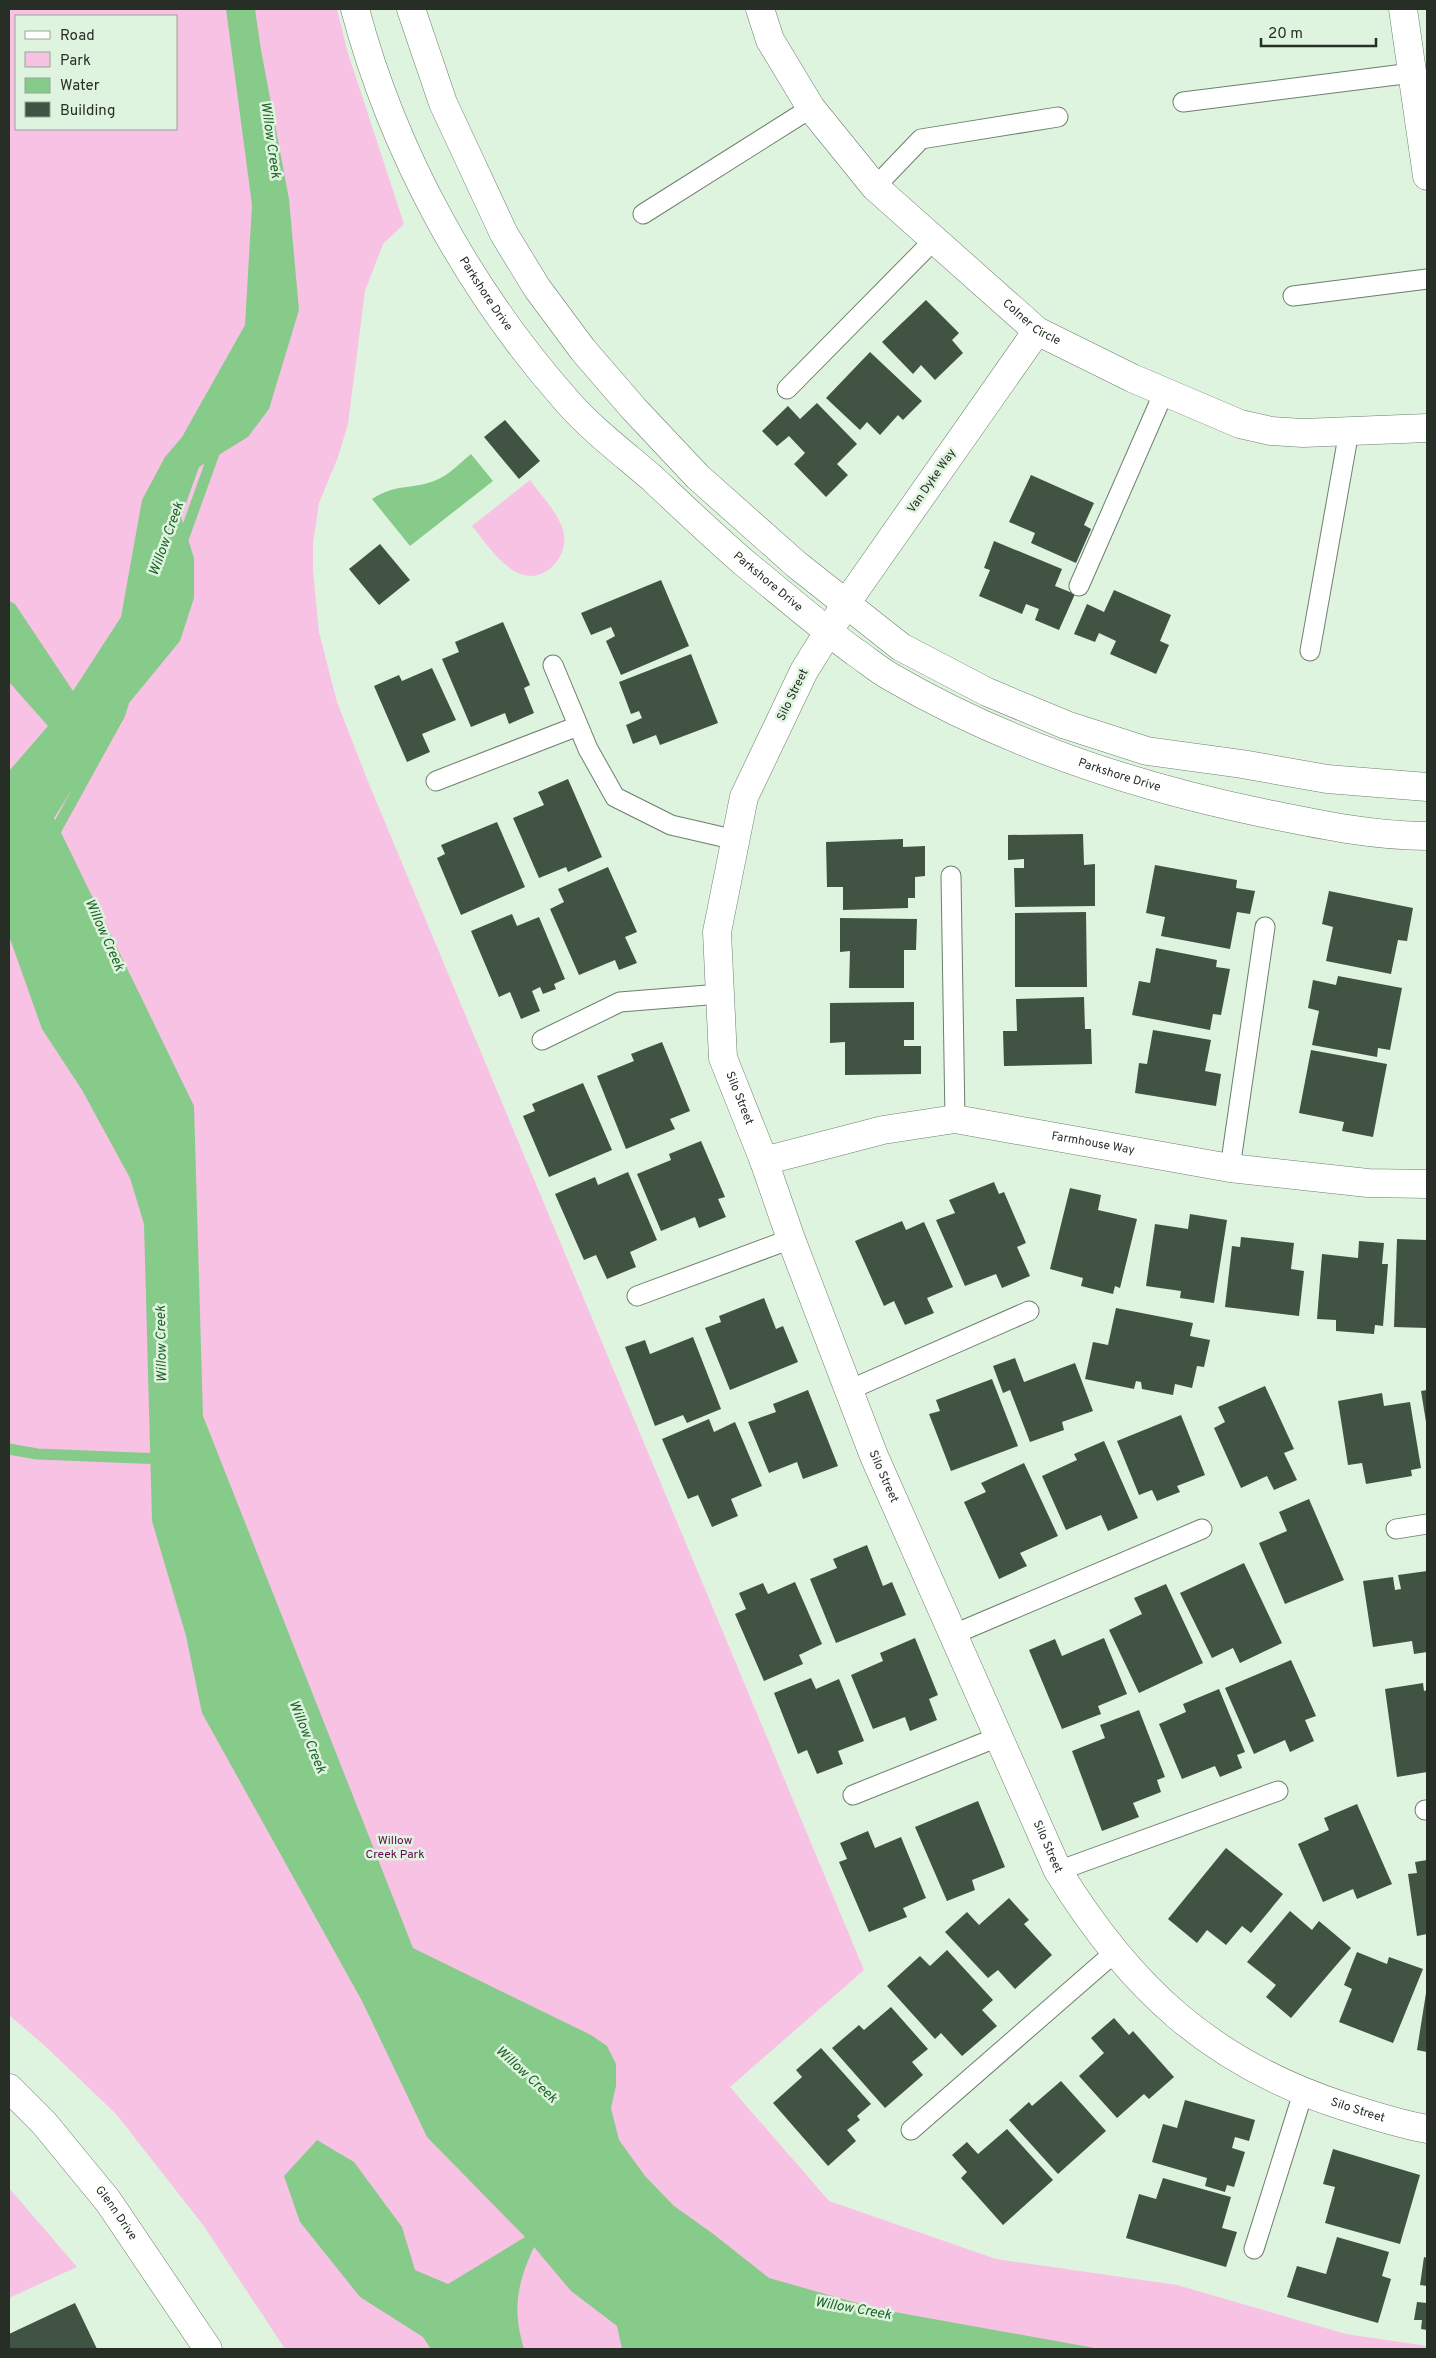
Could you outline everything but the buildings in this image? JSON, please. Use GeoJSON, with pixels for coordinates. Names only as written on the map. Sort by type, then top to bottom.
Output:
{"type":"FeatureCollection","features":[{"type":"Feature","properties":{"kind":"street","name":"Parkshore Drive"},"geometry":{"type":"LineString","coordinates":[[355,9],[384,98],[409,160],[469,270],[520,342],[567,402],[606,439],[708,532],[828,632],[888,676],[979,723],[1068,760],[1141,784],[1222,804],[1321,825],[1405,836],[1427,836]]}},
{"type":"Feature","properties":{"kind":"street"},"geometry":{"type":"LineString","coordinates":[[411,9],[421,44],[452,122],[504,234],[536,288],[589,357],[634,409],[698,477],[797,565],[847,602],[901,647],[987,692],[1066,725],[1147,751],[1242,764],[1327,779],[1427,787]]}},
{"type":"Feature","properties":{"kind":"street","name":"Colner Circle"},"geometry":{"type":"LineString","coordinates":[[760,9],[770,40],[811,108],[875,187],[933,241],[1037,331],[1223,418],[1271,431],[1302,433],[1427,428]]}},
{"type":"Feature","properties":{"kind":"street"},"geometry":{"type":"LineString","coordinates":[[1403,9],[1427,176]]}},
{"type":"Feature","properties":{"kind":"street","name":"Van Dyke Way"},"geometry":{"type":"LineString","coordinates":[[828,632],[847,602],[1037,331]]}},
{"type":"Feature","properties":{"kind":"street","name":"Silo Street"},"geometry":{"type":"LineString","coordinates":[[828,632],[804,672],[744,797],[717,932],[723,1058],[764,1161],[791,1239],[874,1456],[1058,1871],[1114,1953],[1160,2001],[1190,2027],[1246,2066],[1302,2093],[1374,2116],[1427,2129]]}},
{"type":"Feature","properties":{"kind":"street","name":"Farmhouse Way"},"geometry":{"type":"LineString","coordinates":[[764,1161],[883,1130],[956,1119],[1230,1168],[1368,1183],[1427,1184]]}},
{"type":"Feature","properties":{"kind":"street","name":"Glenn Drive"},"geometry":{"type":"LineString","coordinates":[[9,2088],[44,2123],[108,2201],[208,2349]]}},
{"type":"Feature","properties":{"kind":"lane"},"geometry":{"type":"LineString","coordinates":[[1184,102],[1412,73]]}},
{"type":"Feature","properties":{"kind":"lane"},"geometry":{"type":"LineString","coordinates":[[643,214],[811,108]]}},
{"type":"Feature","properties":{"kind":"lane"},"geometry":{"type":"LineString","coordinates":[[875,187],[921,139],[1058,117]]}},
{"type":"Feature","properties":{"kind":"lane"},"geometry":{"type":"LineString","coordinates":[[788,389],[933,241]]}},
{"type":"Feature","properties":{"kind":"lane"},"geometry":{"type":"LineString","coordinates":[[1294,296],[1427,279]]}},
{"type":"Feature","properties":{"kind":"lane"},"geometry":{"type":"LineString","coordinates":[[1079,586],[1164,392]]}},
{"type":"Feature","properties":{"kind":"lane"},"geometry":{"type":"LineString","coordinates":[[1310,651],[1349,431]]}},
{"type":"Feature","properties":{"kind":"lane"},"geometry":{"type":"LineString","coordinates":[[553,664],[588,749],[615,798],[671,825],[736,840]]}},
{"type":"Feature","properties":{"kind":"lane"},"geometry":{"type":"LineString","coordinates":[[436,781],[578,726]]}},
{"type":"Feature","properties":{"kind":"lane"},"geometry":{"type":"LineString","coordinates":[[951,876],[956,1119]]}},
{"type":"Feature","properties":{"kind":"lane"},"geometry":{"type":"LineString","coordinates":[[1230,1168],[1265,927]]}},
{"type":"Feature","properties":{"kind":"lane"},"geometry":{"type":"LineString","coordinates":[[542,1040],[620,1002],[720,994]]}},
{"type":"Feature","properties":{"kind":"lane"},"geometry":{"type":"LineString","coordinates":[[637,1296],[791,1239]]}},
{"type":"Feature","properties":{"kind":"lane"},"geometry":{"type":"LineString","coordinates":[[849,1390],[1029,1311]]}},
{"type":"Feature","properties":{"kind":"lane"},"geometry":{"type":"LineString","coordinates":[[1396,1529],[1427,1524]]}},
{"type":"Feature","properties":{"kind":"lane"},"geometry":{"type":"LineString","coordinates":[[952,1634],[1202,1529]]}},
{"type":"Feature","properties":{"kind":"lane"},"geometry":{"type":"LineString","coordinates":[[853,1795],[998,1737]]}},
{"type":"Feature","properties":{"kind":"lane"},"geometry":{"type":"LineString","coordinates":[[1058,1871],[1278,1790]]}},
{"type":"Feature","properties":{"kind":"lane"},"geometry":{"type":"LineString","coordinates":[[911,2130],[1114,1953]]}},
{"type":"Feature","properties":{"kind":"lane"},"geometry":{"type":"LineString","coordinates":[[1254,2249],[1302,2093]]}},
{"type":"Feature","properties":{"kind":"green space","name":"Willow Creek Park"},"geometry":{"type":"Polygon","coordinates":[[[9,9],[337,9],[347,50],[404,224],[383,244],[365,291],[348,424],[338,457],[319,503],[313,544],[313,570],[319,632],[337,702],[369,784],[864,1970],[730,2087],[829,2201],[996,2259],[1177,2285],[1346,2334],[1427,2346],[1427,2349],[285,2349],[203,2225],[116,2114],[44,2045],[9,2015],[9,9]]]}},
{"type":"Feature","properties":{"kind":"green space"},"geometry":{"type":"Polygon","coordinates":[[[530,480],[559,520],[564,535],[564,543],[562,552],[553,566],[541,574],[529,576],[518,573],[507,566],[472,526],[530,480]]]}},
{"type":"Feature","properties":{"kind":"green space"},"geometry":{"type":"Polygon","coordinates":[[[9,2188],[77,2267],[9,2298],[9,2188]]]}},
{"type":"Feature","properties":{"kind":"water"},"geometry":{"type":"Polygon","coordinates":[[[226,9],[255,9],[289,199],[299,310],[269,409],[248,437],[199,467],[181,517],[194,558],[194,598],[180,641],[120,714],[54,818],[194,1106],[203,1416],[413,1948],[591,2035],[607,2046],[616,2064],[616,2086],[611,2108],[619,2140],[645,2176],[674,2206],[769,2278],[878,2309],[1100,2349],[622,2349],[617,2326],[571,2291],[534,2247],[520,2285],[518,2297],[518,2321],[524,2349],[431,2349],[423,2337],[360,2297],[300,2222],[284,2176],[317,2140],[354,2162],[402,2227],[415,2270],[448,2284],[525,2237],[427,2137],[362,2001],[202,1713],[186,1636],[152,1521],[144,1224],[130,1178],[82,1090],[42,1029],[9,936],[9,771],[48,726],[9,682],[9,601],[15,604],[73,691],[121,617],[142,500],[165,457],[182,437],[245,325],[252,205],[226,9]]]}},
{"type":"Feature","properties":{"kind":"water"},"geometry":{"type":"Polygon","coordinates":[[[471,454],[493,481],[410,546],[372,499],[389,491],[425,484],[439,479],[471,454]]]}},
{"type":"Feature","properties":{"kind":"waterway","name":"Willow Creek"},"geometry":{"type":"LineString","coordinates":[[181,545],[217,445]]}},
{"type":"Feature","properties":{"kind":"waterway","name":"Willow Creek"},"geometry":{"type":"LineString","coordinates":[[51,839],[120,714],[124,701]]}},
{"type":"Feature","properties":{"kind":"waterway"},"geometry":{"type":"LineString","coordinates":[[9,1449],[37,1454],[164,1459]]}}]}
